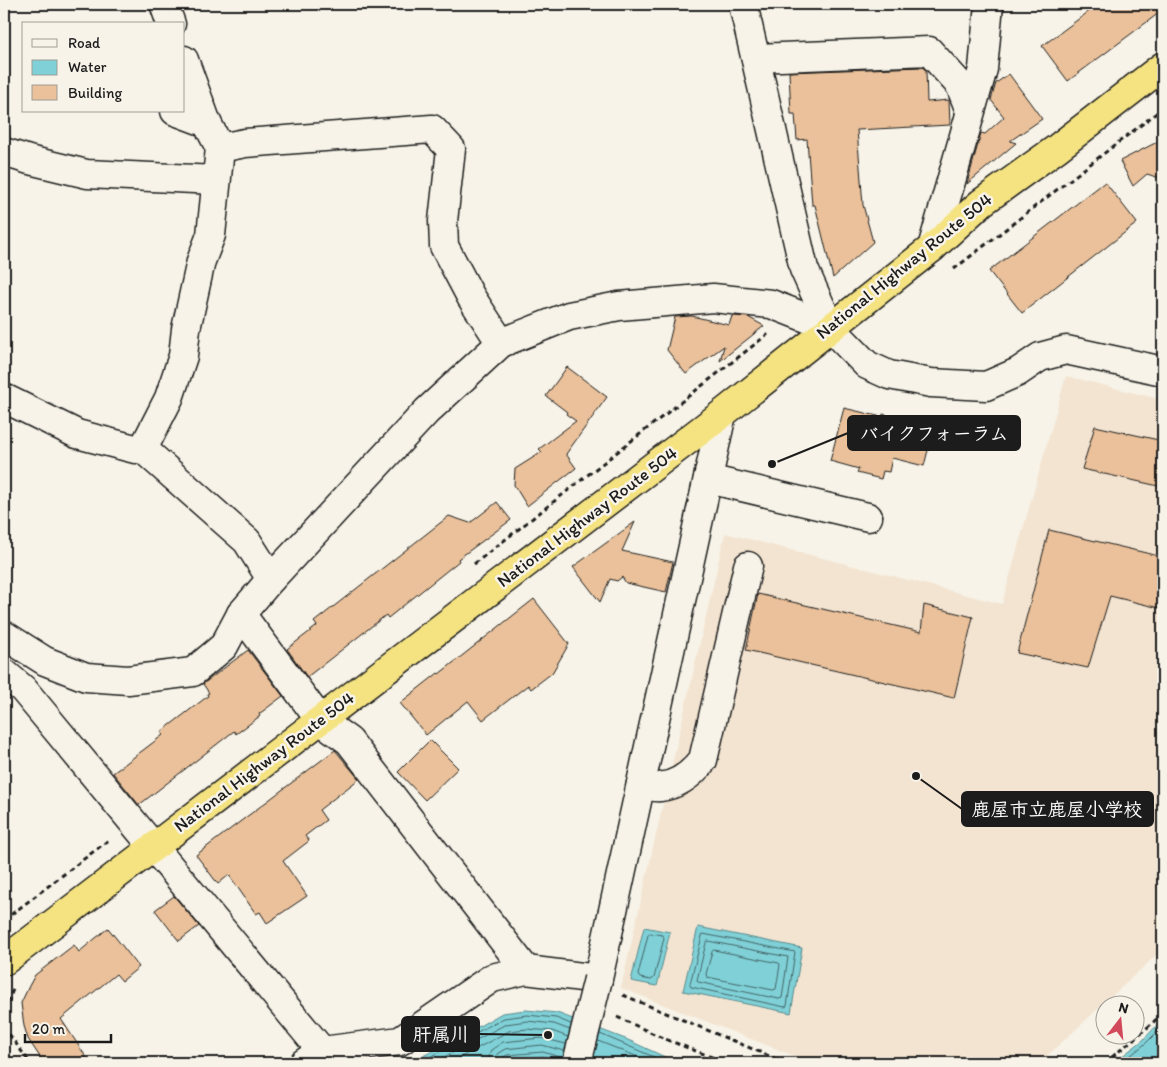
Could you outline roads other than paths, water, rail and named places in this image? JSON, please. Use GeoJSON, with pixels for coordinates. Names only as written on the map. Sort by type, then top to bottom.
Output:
{"type":"FeatureCollection","features":[{"type":"Feature","properties":{"kind":"highway","name":"National Highway Route 504"},"geometry":{"type":"LineString","coordinates":[[4,960],[722,414],[932,248],[980,203],[1056,149],[1163,66]]}},
{"type":"Feature","properties":{"kind":"street"},"geometry":{"type":"LineString","coordinates":[[164,4],[170,22]]}},
{"type":"Feature","properties":{"kind":"street"},"geometry":{"type":"LineString","coordinates":[[743,4],[804,269],[830,327],[867,365],[889,375],[931,383],[986,386],[1018,372],[1040,357],[1066,350],[1163,371]]}},
{"type":"Feature","properties":{"kind":"street"},"geometry":{"type":"LineString","coordinates":[[932,248],[983,69],[988,4]]}},
{"type":"Feature","properties":{"kind":"street"},"geometry":{"type":"LineString","coordinates":[[756,58],[929,51],[960,85],[970,112]]}},
{"type":"Feature","properties":{"kind":"street"},"geometry":{"type":"LineString","coordinates":[[144,449],[169,398],[183,356],[186,328],[199,271],[210,235],[220,148],[207,123],[185,63]]}},
{"type":"Feature","properties":{"kind":"street"},"geometry":{"type":"LineString","coordinates":[[178,112],[207,123]]}},
{"type":"Feature","properties":{"kind":"street"},"geometry":{"type":"LineString","coordinates":[[220,148],[245,142],[432,129],[451,149],[443,221],[444,246],[471,297],[501,343]]}},
{"type":"Feature","properties":{"kind":"street"},"geometry":{"type":"LineString","coordinates":[[4,152],[87,174],[216,180]]}},
{"type":"Feature","properties":{"kind":"street"},"geometry":{"type":"LineString","coordinates":[[4,636],[45,661],[86,677],[128,680],[193,672],[224,646],[241,614],[271,579],[427,411],[501,343],[569,316],[620,306],[713,298],[771,304],[830,327]]}},
{"type":"Feature","properties":{"kind":"street"},"geometry":{"type":"LineString","coordinates":[[4,398],[77,434],[135,449],[144,449],[247,541],[271,579]]}},
{"type":"Feature","properties":{"kind":"street"},"geometry":{"type":"LineString","coordinates":[[577,1063],[595,990],[722,414]]}},
{"type":"Feature","properties":{"kind":"street"},"geometry":{"type":"LineString","coordinates":[[708,479],[868,517]]}},
{"type":"Feature","properties":{"kind":"street"},"geometry":{"type":"LineString","coordinates":[[641,784],[659,788],[678,783],[692,773],[703,760],[748,566]]}},
{"type":"Feature","properties":{"kind":"street"},"geometry":{"type":"LineString","coordinates":[[241,614],[320,720],[349,741],[526,970]]}},
{"type":"Feature","properties":{"kind":"street"},"geometry":{"type":"LineString","coordinates":[[4,673],[23,689],[154,846],[313,1057],[400,1041],[492,978],[526,970],[595,990]]}},
{"type":"Feature","properties":{"kind":"water"},"geometry":{"type":"Polygon","coordinates":[[[644,927],[670,932],[657,986],[631,981],[644,927]]]}},
{"type":"Feature","properties":{"kind":"water"},"geometry":{"type":"Polygon","coordinates":[[[698,927],[802,948],[791,1013],[683,991],[698,927]]]}},
{"type":"Feature","properties":{"kind":"water"},"geometry":{"type":"Polygon","coordinates":[[[526,1010],[557,1013],[628,1040],[678,1063],[567,1063],[543,1056],[508,1060],[500,1063],[408,1063],[450,1043],[502,1013],[526,1010]]]}},
{"type":"Feature","properties":{"kind":"water"},"geometry":{"type":"Polygon","coordinates":[[[1163,1019],[1163,1063],[1113,1063],[1138,1044],[1144,1044],[1144,1039],[1163,1019]]]}},
{"type":"Feature","properties":{"kind":"place","name":"バイクフォーラム"},"geometry":{"type":"Point","coordinates":[772,464]}},
{"type":"Feature","properties":{"kind":"place","name":"鹿屋市立鹿屋小学校"},"geometry":{"type":"Point","coordinates":[916,776]}},
{"type":"Feature","properties":{"kind":"place","name":"肝属川"},"geometry":{"type":"Point","coordinates":[548,1035]}}]}
